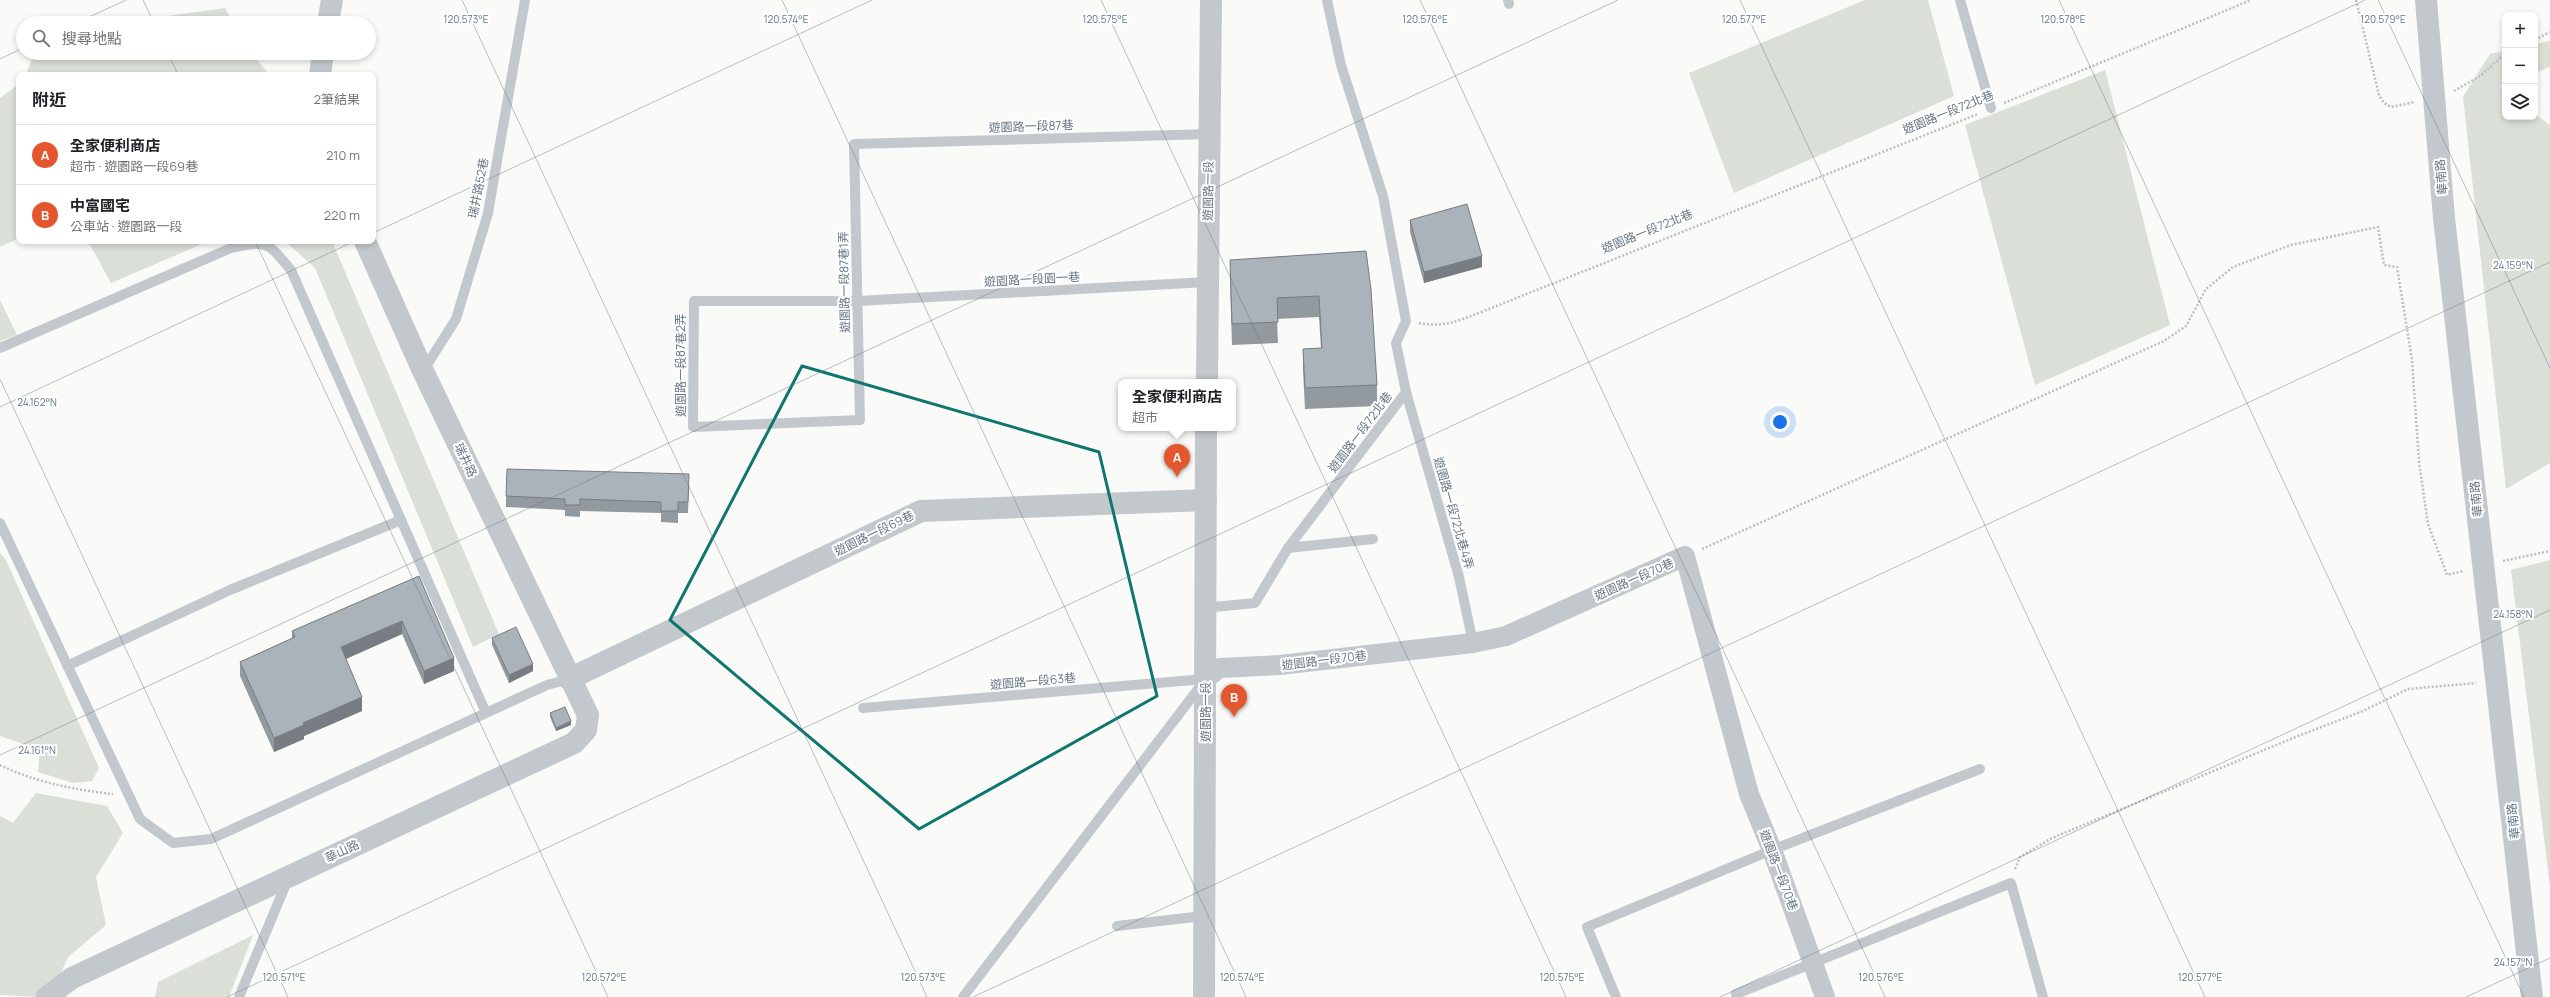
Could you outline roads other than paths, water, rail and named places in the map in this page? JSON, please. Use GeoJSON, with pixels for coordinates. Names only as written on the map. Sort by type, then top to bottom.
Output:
{"type":"FeatureCollection","features":[{"type":"Feature","properties":{"kind":"street"},"geometry":{"type":"LineString","coordinates":[[329,16],[332,0]]}},
{"type":"Feature","properties":{"kind":"street","name":"遊園路一段"},"geometry":{"type":"LineString","coordinates":[[1207,379],[1211,0]]}},
{"type":"Feature","properties":{"kind":"street","name":"華南路"},"geometry":{"type":"LineString","coordinates":[[2426,0],[2444,218],[2532,997]]}},
{"type":"Feature","properties":{"kind":"street"},"geometry":{"type":"LineString","coordinates":[[320,72],[322,60]]}},
{"type":"Feature","properties":{"kind":"street","name":"瑞井路"},"geometry":{"type":"LineString","coordinates":[[366,244],[423,371],[569,678]]}},
{"type":"Feature","properties":{"kind":"street","name":"遊園路一段"},"geometry":{"type":"LineString","coordinates":[[1204,997],[1204,608],[1206,431]]}},
{"type":"Feature","properties":{"kind":"street","name":"遊園路一段69巷"},"geometry":{"type":"LineString","coordinates":[[569,678],[921,511],[1206,500]]}},
{"type":"Feature","properties":{"kind":"street","name":"遊園路一段70巷"},"geometry":{"type":"LineString","coordinates":[[1205,679],[1220,668],[1280,666],[1473,643],[1506,636],[1685,556],[1749,794],[1772,850],[1825,997]]}},
{"type":"Feature","properties":{"kind":"street","name":"華山路"},"geometry":{"type":"LineString","coordinates":[[47,997],[72,978],[289,875],[574,743],[586,730],[588,714],[569,678]]}},
{"type":"Feature","properties":{"kind":"lane","name":"瑞井路52巷"},"geometry":{"type":"LineString","coordinates":[[423,371],[456,319],[488,213],[525,0]]}},
{"type":"Feature","properties":{"kind":"lane","name":"遊園路一段72北巷"},"geometry":{"type":"LineString","coordinates":[[1204,608],[1256,603],[1288,548],[1406,392],[1396,343],[1406,321],[1383,196],[1340,64],[1327,0]]}},
{"type":"Feature","properties":{"kind":"lane"},"geometry":{"type":"LineString","coordinates":[[1960,0],[1991,108]]}},
{"type":"Feature","properties":{"kind":"lane","name":"遊園路一段87巷"},"geometry":{"type":"LineString","coordinates":[[854,144],[1209,134]]}},
{"type":"Feature","properties":{"kind":"lane","name":"遊園路一段87巷1弄"},"geometry":{"type":"LineString","coordinates":[[854,144],[860,420]]}},
{"type":"Feature","properties":{"kind":"lane"},"geometry":{"type":"LineString","coordinates":[[0,348],[232,248],[250,244]]}},
{"type":"Feature","properties":{"kind":"lane"},"geometry":{"type":"LineString","coordinates":[[264,244],[273,248],[291,270],[486,713]]}},
{"type":"Feature","properties":{"kind":"lane","name":"遊園路一段園一巷"},"geometry":{"type":"LineString","coordinates":[[858,301],[1207,282]]}},
{"type":"Feature","properties":{"kind":"lane","name":"遊園路一段87巷2弄"},"geometry":{"type":"LineString","coordinates":[[858,301],[694,301],[693,427],[860,420]]}},
{"type":"Feature","properties":{"kind":"lane","name":"遊園路一段72北巷4弄"},"geometry":{"type":"LineString","coordinates":[[1406,392],[1459,577],[1473,643]]}},
{"type":"Feature","properties":{"kind":"lane"},"geometry":{"type":"LineString","coordinates":[[67,666],[230,590],[401,520]]}},
{"type":"Feature","properties":{"kind":"lane"},"geometry":{"type":"LineString","coordinates":[[0,523],[140,818],[173,842],[211,839],[548,685],[569,678]]}},
{"type":"Feature","properties":{"kind":"lane"},"geometry":{"type":"LineString","coordinates":[[1288,548],[1373,539]]}},
{"type":"Feature","properties":{"kind":"lane"},"geometry":{"type":"LineString","coordinates":[[963,997],[1205,679]]}},
{"type":"Feature","properties":{"kind":"lane","name":"遊園路一段63巷"},"geometry":{"type":"LineString","coordinates":[[864,708],[1205,679]]}},
{"type":"Feature","properties":{"kind":"lane"},"geometry":{"type":"LineString","coordinates":[[1616,997],[1587,927],[1772,850],[1980,769]]}},
{"type":"Feature","properties":{"kind":"lane"},"geometry":{"type":"LineString","coordinates":[[239,997],[289,875]]}},
{"type":"Feature","properties":{"kind":"lane"},"geometry":{"type":"LineString","coordinates":[[1736,994],[2010,883],[2043,997]]}},
{"type":"Feature","properties":{"kind":"lane"},"geometry":{"type":"LineString","coordinates":[[1117,926],[1204,916]]}},
{"type":"Feature","properties":{"kind":"place","name":"全家便利商店"},"geometry":{"type":"Point","coordinates":[1177,477]}},
{"type":"Feature","properties":{"kind":"place","name":"中富國宅"},"geometry":{"type":"Point","coordinates":[1234,717]}}]}
